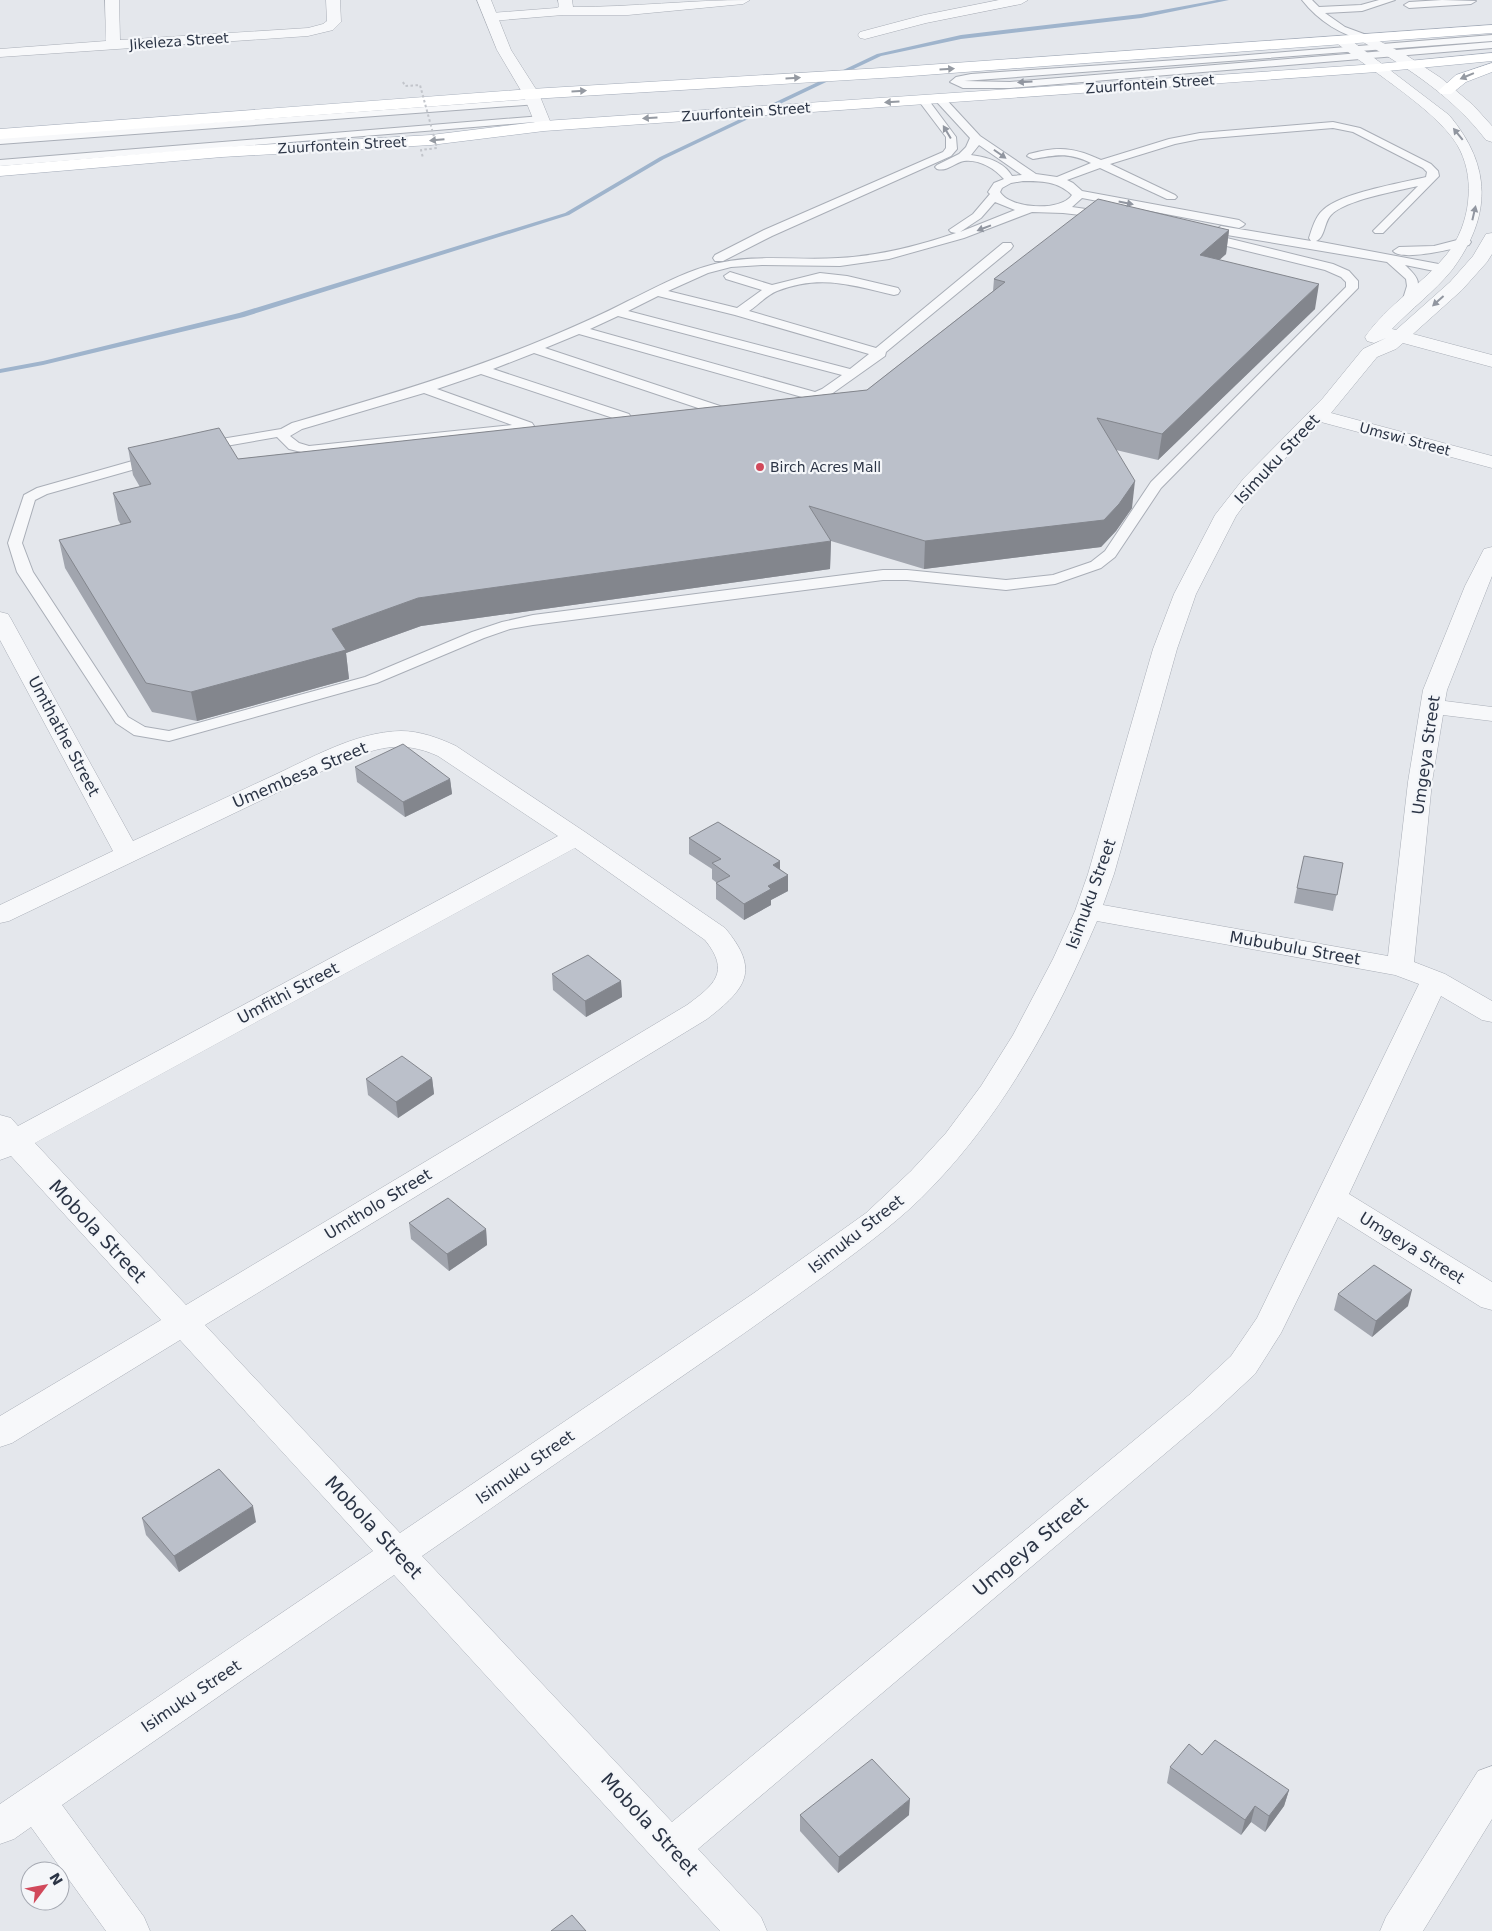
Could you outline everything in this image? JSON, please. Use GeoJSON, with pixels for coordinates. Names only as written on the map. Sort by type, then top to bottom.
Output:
{"type":"FeatureCollection","features":[{"type":"Feature","properties":{"kind":"main road","name":"Zuurfontein Street"},"geometry":{"type":"LineString","coordinates":[[0,134],[532,98],[744,81],[1351,45],[1368,39],[1492,29]]}},
{"type":"Feature","properties":{"kind":"main road","name":"Zuurfontein Street"},"geometry":{"type":"LineString","coordinates":[[0,171],[222,152],[422,141],[543,123],[923,100],[1377,68],[1492,57]]}},
{"type":"Feature","properties":{"kind":"main road"},"geometry":{"type":"LineString","coordinates":[[1446,91],[1452,83],[1492,67]]}},
{"type":"Feature","properties":{"kind":"street"},"geometry":{"type":"LineString","coordinates":[[112,0],[113,45]]}},
{"type":"Feature","properties":{"kind":"street","name":"Jikeleza Street"},"geometry":{"type":"LineString","coordinates":[[0,53],[319,30],[328,27],[334,22],[333,0]]}},
{"type":"Feature","properties":{"kind":"street"},"geometry":{"type":"LineString","coordinates":[[484,0],[504,50],[532,98],[543,123]]}},
{"type":"Feature","properties":{"kind":"street"},"geometry":{"type":"LineString","coordinates":[[491,17],[564,5],[614,12],[743,0]]}},
{"type":"Feature","properties":{"kind":"street"},"geometry":{"type":"LineString","coordinates":[[865,36],[924,19],[1021,0]]}},
{"type":"Feature","properties":{"kind":"street"},"geometry":{"type":"LineString","coordinates":[[1368,39],[1412,64],[1446,91],[1492,137]]}},
{"type":"Feature","properties":{"kind":"street","name":"Isimuku Street"},"geometry":{"type":"LineString","coordinates":[[0,1826],[399,1554],[804,1274],[876,1221],[922,1179],[957,1140],[991,1093],[1027,1036],[1067,959],[1088,911],[1101,874],[1165,649],[1185,594],[1231,508],[1251,482],[1317,415],[1408,302],[1447,266],[1465,242],[1470,231],[1478,199],[1477,178],[1474,160],[1463,140],[1432,107],[1377,68],[1351,45]]}},
{"type":"Feature","properties":{"kind":"street","name":"Isimuku Street"},"geometry":{"type":"LineString","coordinates":[[1375,342],[1389,345],[1400,336],[1471,270],[1492,238]]}},
{"type":"Feature","properties":{"kind":"street"},"geometry":{"type":"LineString","coordinates":[[1447,266],[1471,270]]}},
{"type":"Feature","properties":{"kind":"street"},"geometry":{"type":"LineString","coordinates":[[1400,336],[1492,361]]}},
{"type":"Feature","properties":{"kind":"street","name":"Umswi Street"},"geometry":{"type":"LineString","coordinates":[[1317,415],[1492,462]]}},
{"type":"Feature","properties":{"kind":"street","name":"Umgeya Street"},"geometry":{"type":"LineString","coordinates":[[1400,967],[1425,741],[1435,690],[1484,586],[1492,554]]}},
{"type":"Feature","properties":{"kind":"street","name":"Umthathe Street"},"geometry":{"type":"LineString","coordinates":[[0,619],[127,853]]}},
{"type":"Feature","properties":{"kind":"street"},"geometry":{"type":"LineString","coordinates":[[1432,707],[1492,714]]}},
{"type":"Feature","properties":{"kind":"street","name":"Umembesa Street"},"geometry":{"type":"LineString","coordinates":[[0,915],[127,853],[350,751],[396,738],[432,743],[447,751],[576,837],[715,934],[726,945],[733,958]]}},
{"type":"Feature","properties":{"kind":"street","name":"Umfithi Street"},"geometry":{"type":"LineString","coordinates":[[5,1139],[576,837]]}},
{"type":"Feature","properties":{"kind":"street","name":"Mububulu Street"},"geometry":{"type":"LineString","coordinates":[[1088,911],[1400,967],[1435,980],[1492,1013]]}},
{"type":"Feature","properties":{"kind":"street","name":"Umtholo Street"},"geometry":{"type":"LineString","coordinates":[[0,1433],[697,1012],[717,998],[727,987],[734,973],[733,958]]}},
{"type":"Feature","properties":{"kind":"street","name":"Umgeya Street"},"geometry":{"type":"LineString","coordinates":[[671,1847],[1202,1404],[1243,1364],[1270,1324],[1435,980]]}},
{"type":"Feature","properties":{"kind":"street","name":"Mobola Street"},"geometry":{"type":"LineString","coordinates":[[5,1139],[182,1323],[399,1554],[748,1931]]}},
{"type":"Feature","properties":{"kind":"street","name":"Umgeya Street"},"geometry":{"type":"LineString","coordinates":[[1332,1198],[1492,1298]]}},
{"type":"Feature","properties":{"kind":"street"},"geometry":{"type":"LineString","coordinates":[[1400,1931],[1492,1784]]}},
{"type":"Feature","properties":{"kind":"street"},"geometry":{"type":"LineString","coordinates":[[36,1801],[130,1931]]}},
{"type":"Feature","properties":{"kind":"lane"},"geometry":{"type":"LineString","coordinates":[[1308,0],[1351,45]]}},
{"type":"Feature","properties":{"kind":"lane"},"geometry":{"type":"LineString","coordinates":[[1370,6],[1390,0]]}},
{"type":"Feature","properties":{"kind":"lane"},"geometry":{"type":"LineString","coordinates":[[1408,5],[1424,0]]}},
{"type":"Feature","properties":{"kind":"lane"},"geometry":{"type":"LineString","coordinates":[[1317,10],[1484,0]]}},
{"type":"Feature","properties":{"kind":"lane"},"geometry":{"type":"LineString","coordinates":[[1389,50],[1492,38]]}},
{"type":"Feature","properties":{"kind":"lane"},"geometry":{"type":"LineString","coordinates":[[1351,45],[1226,60],[971,77],[955,82],[968,86],[984,85],[1351,45],[1389,50],[1492,45]]}},
{"type":"Feature","properties":{"kind":"lane"},"geometry":{"type":"LineString","coordinates":[[0,141],[532,98]]}},
{"type":"Feature","properties":{"kind":"lane"},"geometry":{"type":"LineString","coordinates":[[939,98],[976,138],[1033,177]]}},
{"type":"Feature","properties":{"kind":"lane"},"geometry":{"type":"LineString","coordinates":[[644,298],[646,293],[692,269],[719,258],[768,233],[947,154],[952,149],[951,137],[923,100]]}},
{"type":"Feature","properties":{"kind":"lane"},"geometry":{"type":"LineString","coordinates":[[0,163],[543,123]]}},
{"type":"Feature","properties":{"kind":"lane"},"geometry":{"type":"LineString","coordinates":[[1058,180],[1099,164],[1173,141],[1200,136],[1333,125],[1345,126],[1427,166],[1432,171],[1430,180],[1379,231]]}},
{"type":"Feature","properties":{"kind":"lane"},"geometry":{"type":"LineString","coordinates":[[763,254],[760,246],[768,239],[962,158],[972,149],[976,138]]}},
{"type":"Feature","properties":{"kind":"lane"},"geometry":{"type":"LineString","coordinates":[[1033,156],[1070,151],[1171,197]]}},
{"type":"Feature","properties":{"kind":"lane"},"geometry":{"type":"LineString","coordinates":[[962,158],[994,164],[1001,169],[1009,180]]}},
{"type":"Feature","properties":{"kind":"lane"},"geometry":{"type":"LineString","coordinates":[[719,258],[763,254],[839,255],[904,247],[941,235],[970,222],[983,210],[994,195],[996,186],[1009,180],[1033,177],[1058,180],[1075,188],[1078,194],[1076,200],[1068,205],[1055,208]]}},
{"type":"Feature","properties":{"kind":"lane"},"geometry":{"type":"LineString","coordinates":[[1315,238],[1327,212],[1335,207],[1430,180]]}},
{"type":"Feature","properties":{"kind":"lane"},"geometry":{"type":"LineString","coordinates":[[1078,194],[1373,249],[1447,266]]}},
{"type":"Feature","properties":{"kind":"lane"},"geometry":{"type":"LineString","coordinates":[[994,195],[1006,204],[1029,209],[1055,208],[1122,217]]}},
{"type":"Feature","properties":{"kind":"lane"},"geometry":{"type":"LineString","coordinates":[[185,450],[285,432],[297,426],[480,369],[618,312],[692,276],[724,264],[766,261],[839,262],[907,252],[959,238],[1029,209]]}},
{"type":"Feature","properties":{"kind":"lane"},"geometry":{"type":"LineString","coordinates":[[1160,222],[1256,235],[1447,266]]}},
{"type":"Feature","properties":{"kind":"lane"},"geometry":{"type":"LineString","coordinates":[[170,455],[42,491],[29,498],[15,543],[25,572],[122,720],[140,731],[169,736],[371,680],[478,635],[506,625],[532,620],[883,575],[907,575],[1006,585],[1055,579],[1096,565],[1110,554],[1156,485],[1352,288],[1352,280],[1345,274],[1329,267],[1188,233]]}},
{"type":"Feature","properties":{"kind":"lane"},"geometry":{"type":"LineString","coordinates":[[1373,249],[1423,252],[1465,242]]}},
{"type":"Feature","properties":{"kind":"lane"},"geometry":{"type":"LineString","coordinates":[[782,404],[819,397],[852,374],[880,353],[1006,246]]}},
{"type":"Feature","properties":{"kind":"lane"},"geometry":{"type":"LineString","coordinates":[[1391,258],[1412,278],[1413,286],[1408,302]]}},
{"type":"Feature","properties":{"kind":"lane"},"geometry":{"type":"LineString","coordinates":[[730,276],[772,290]]}},
{"type":"Feature","properties":{"kind":"lane"},"geometry":{"type":"LineString","coordinates":[[739,312],[772,290],[820,277],[847,280],[894,291]]}},
{"type":"Feature","properties":{"kind":"lane"},"geometry":{"type":"LineString","coordinates":[[657,292],[739,312],[880,353]]}},
{"type":"Feature","properties":{"kind":"lane"},"geometry":{"type":"LineString","coordinates":[[618,312],[852,374]]}},
{"type":"Feature","properties":{"kind":"lane"},"geometry":{"type":"LineString","coordinates":[[576,329],[819,397]]}},
{"type":"Feature","properties":{"kind":"lane"},"geometry":{"type":"LineString","coordinates":[[532,348],[718,410]]}},
{"type":"Feature","properties":{"kind":"lane"},"geometry":{"type":"LineString","coordinates":[[480,369],[628,417],[596,420]]}},
{"type":"Feature","properties":{"kind":"lane"},"geometry":{"type":"LineString","coordinates":[[285,432],[283,436],[289,445],[309,450],[535,427],[422,388]]}},
{"type":"Feature","properties":{"kind":"lane"},"geometry":{"type":"LineString","coordinates":[[689,412],[736,409]]}},
{"type":"Feature","properties":{"kind":"path"},"geometry":{"type":"LineString","coordinates":[[403,82],[405,86],[420,85],[437,148],[421,150],[423,158]]}},
{"type":"Feature","properties":{"kind":"building","name":"Birch Acres Mall"},"geometry":{"type":"Polygon","coordinates":[[[1098,199],[1229,230],[1200,255],[1319,284],[1162,434],[1097,418],[1135,481],[1119,504],[1104,520],[925,541],[809,506],[831,541],[418,598],[332,629],[346,650],[191,692],[146,683],[59,540],[131,522],[113,493],[151,484],[128,448],[219,428],[238,459],[867,390],[1005,282],[994,279],[1098,199]]]}},
{"type":"Feature","properties":{"kind":"building"},"geometry":{"type":"Polygon","coordinates":[[[403,744],[450,779],[403,802],[355,767],[403,744]]]}},
{"type":"Feature","properties":{"kind":"building"},"geometry":{"type":"Polygon","coordinates":[[[718,822],[780,861],[773,865],[788,875],[768,886],[771,889],[744,904],[716,883],[730,876],[712,863],[721,859],[689,838],[718,822]]]}},
{"type":"Feature","properties":{"kind":"building"},"geometry":{"type":"Polygon","coordinates":[[[1304,856],[1343,863],[1337,895],[1297,888],[1304,856]]]}},
{"type":"Feature","properties":{"kind":"building"},"geometry":{"type":"Polygon","coordinates":[[[588,955],[621,981],[585,1001],[552,974],[588,955]]]}},
{"type":"Feature","properties":{"kind":"building"},"geometry":{"type":"Polygon","coordinates":[[[402,1056],[432,1078],[396,1102],[366,1079],[402,1056]]]}},
{"type":"Feature","properties":{"kind":"building"},"geometry":{"type":"Polygon","coordinates":[[[448,1198],[486,1229],[447,1254],[409,1223],[448,1198]]]}},
{"type":"Feature","properties":{"kind":"building"},"geometry":{"type":"Polygon","coordinates":[[[1374,1265],[1412,1290],[1376,1321],[1338,1294],[1374,1265]]]}},
{"type":"Feature","properties":{"kind":"building"},"geometry":{"type":"Polygon","coordinates":[[[219,1469],[253,1506],[174,1556],[142,1518],[219,1469]]]}},
{"type":"Feature","properties":{"kind":"building"},"geometry":{"type":"Polygon","coordinates":[[[1215,1740],[1289,1790],[1269,1816],[1255,1806],[1245,1820],[1170,1767],[1189,1744],[1202,1755],[1215,1740]]]}},
{"type":"Feature","properties":{"kind":"building"},"geometry":{"type":"Polygon","coordinates":[[[872,1759],[910,1799],[839,1857],[800,1815],[872,1759]]]}},
{"type":"Feature","properties":{"kind":"building"},"geometry":{"type":"Polygon","coordinates":[[[572,1915],[586,1931],[551,1931],[572,1915]]]}},
{"type":"Feature","properties":{"kind":"waterway"},"geometry":{"type":"LineString","coordinates":[[0,371],[43,363],[241,315],[567,214],[662,158],[879,55],[961,37],[1141,16],[1226,0]]}},
{"type":"Feature","properties":{"kind":"place","name":"Birch Acres Mall"},"geometry":{"type":"Point","coordinates":[760,467]}}]}
